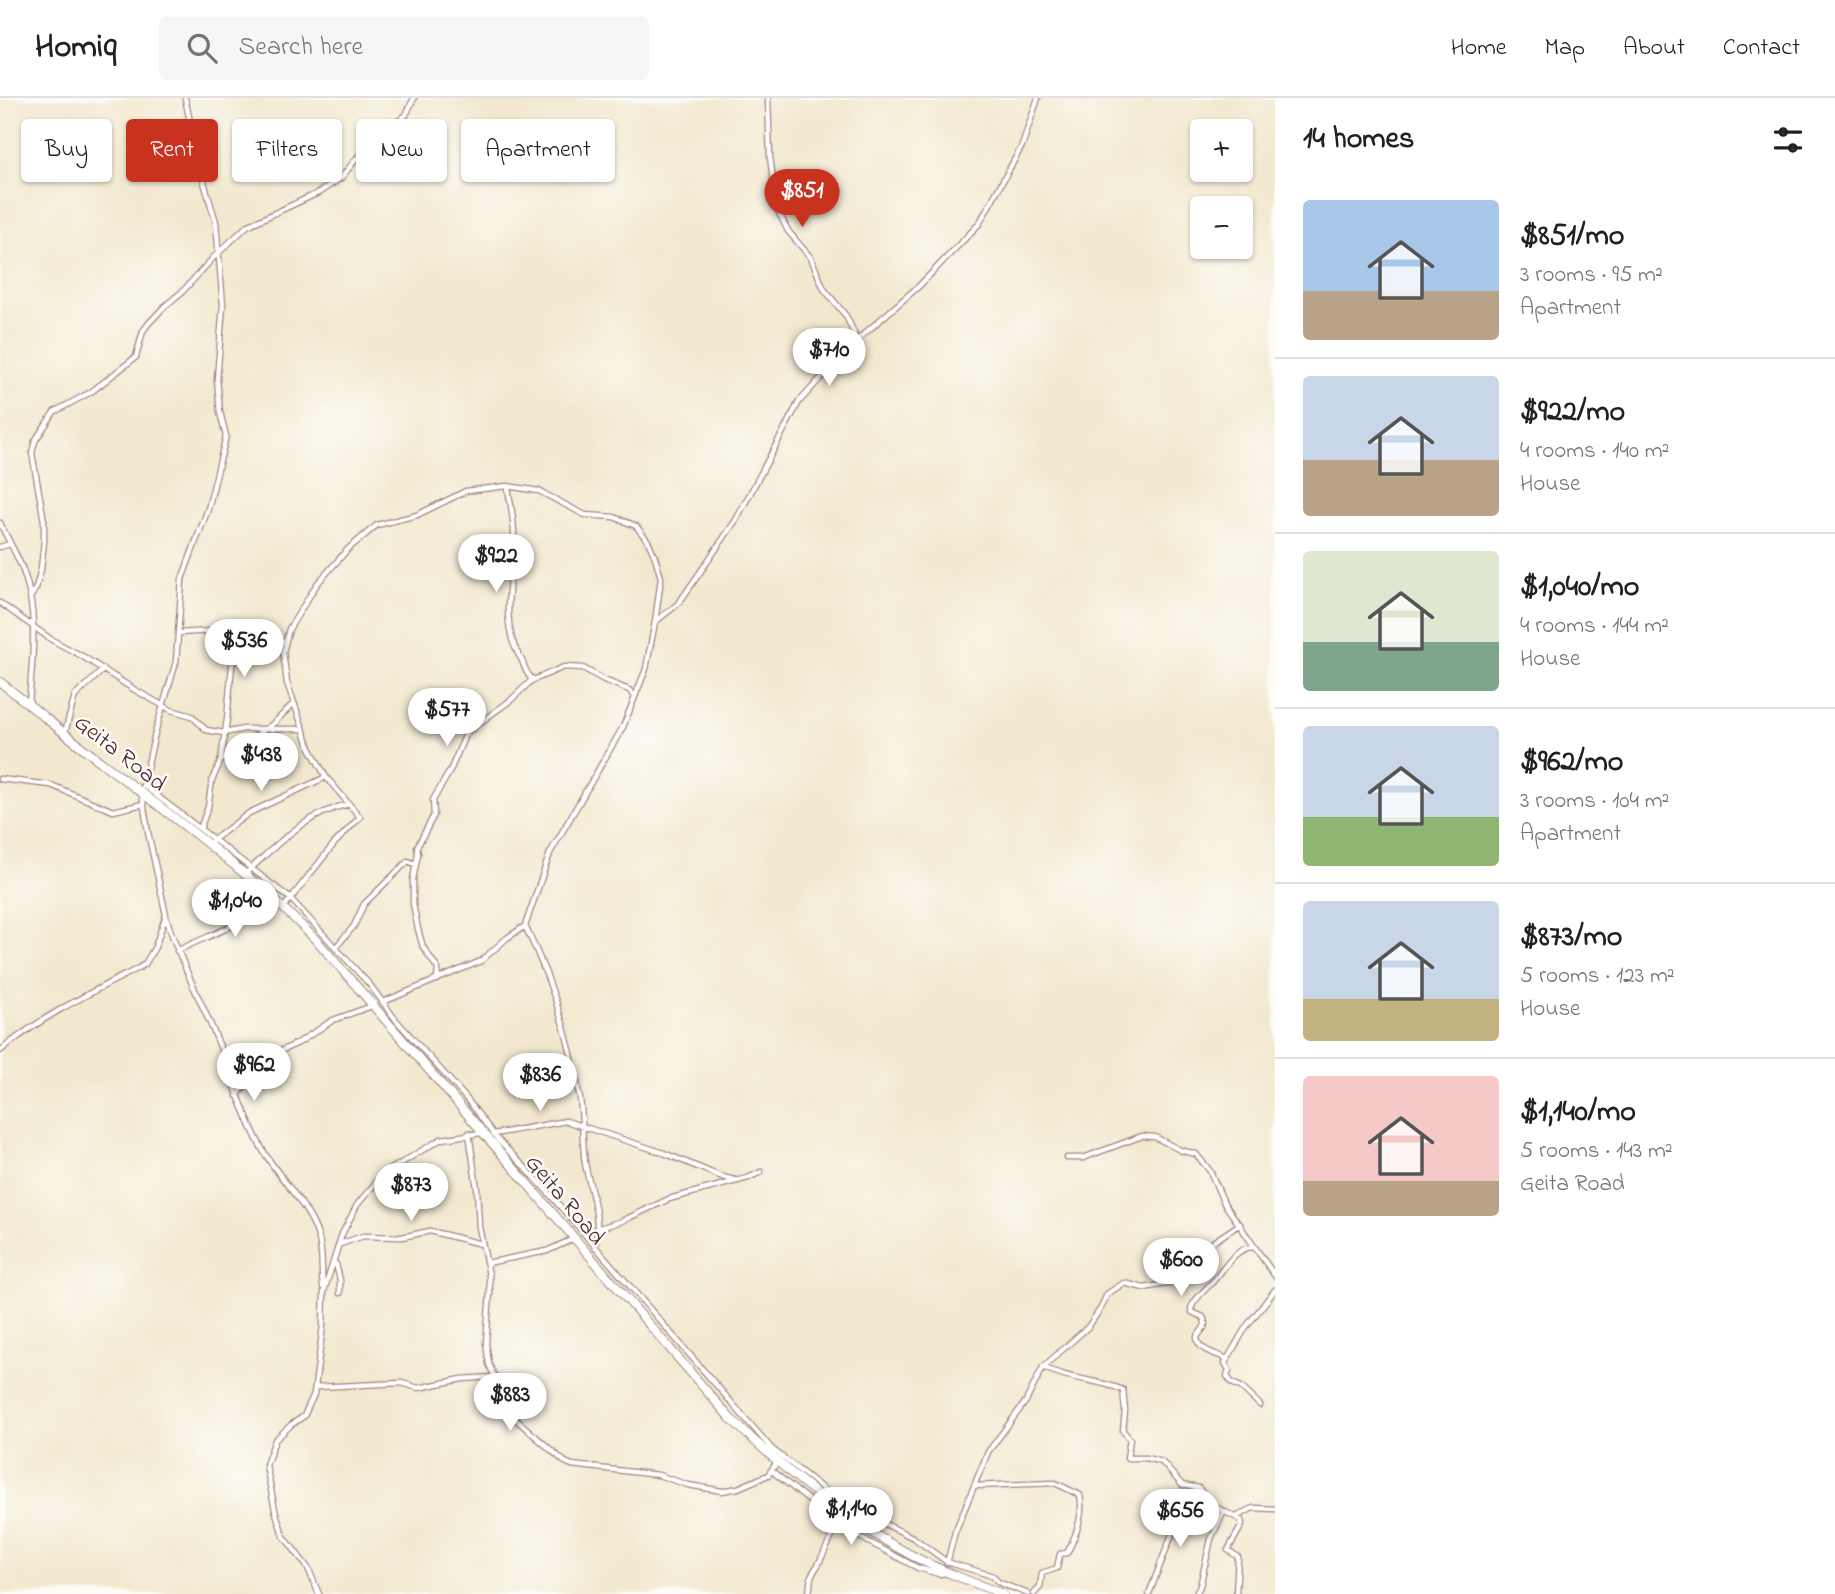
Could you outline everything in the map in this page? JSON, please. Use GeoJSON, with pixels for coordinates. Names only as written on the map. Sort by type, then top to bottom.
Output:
{"type":"FeatureCollection","features":[{"type":"Feature","properties":{"kind":"highway","name":"Geita Road"},"geometry":{"type":"LineString","coordinates":[[2,687],[249,870],[319,943],[730,1418],[777,1462],[808,1488],[862,1526],[912,1556],[1003,1594]]}},
{"type":"Feature","properties":{"kind":"street"},"geometry":{"type":"LineString","coordinates":[[185,98],[200,169],[216,222],[223,304],[217,379],[219,412],[226,430],[226,440],[208,509],[183,575],[176,662],[143,789],[143,804],[166,915],[177,951],[222,1052],[237,1096],[267,1158],[288,1184],[313,1223],[322,1253],[324,1314],[316,1387],[306,1413],[279,1435],[271,1447],[266,1465],[283,1535],[312,1574],[318,1594]]}},
{"type":"Feature","properties":{"kind":"street"},"geometry":{"type":"LineString","coordinates":[[31,596],[37,584],[44,541],[44,521],[32,453],[35,441],[54,412],[91,392],[136,357],[146,327],[218,253],[254,222],[318,193],[341,178],[365,148],[407,115],[414,98]]}},
{"type":"Feature","properties":{"kind":"street"},"geometry":{"type":"LineString","coordinates":[[768,98],[770,157],[777,209],[788,231],[811,258],[824,289],[846,316],[854,333],[854,342]]}},
{"type":"Feature","properties":{"kind":"street"},"geometry":{"type":"LineString","coordinates":[[655,622],[679,603],[736,520],[799,402],[854,342],[916,290],[979,225],[1022,146],[1038,98]]}},
{"type":"Feature","properties":{"kind":"street"},"geometry":{"type":"LineString","coordinates":[[508,486],[513,506],[514,531],[508,587],[510,633],[524,670],[533,680]]}},
{"type":"Feature","properties":{"kind":"street"},"geometry":{"type":"LineString","coordinates":[[284,907],[323,857],[360,817],[326,777],[302,729],[284,668],[285,642],[289,629],[321,579],[348,549],[377,525],[417,515],[469,490],[508,486],[541,492],[585,515],[612,516],[636,526],[649,543],[660,572],[650,654],[620,733],[550,853],[524,926],[481,961],[383,1002]]}},
{"type":"Feature","properties":{"kind":"street"},"geometry":{"type":"LineString","coordinates":[[0,523],[24,572],[31,596],[34,625],[29,705]]}},
{"type":"Feature","properties":{"kind":"street"},"geometry":{"type":"LineString","coordinates":[[0,547],[10,544]]}},
{"type":"Feature","properties":{"kind":"street"},"geometry":{"type":"LineString","coordinates":[[0,603],[52,640],[163,706],[192,716],[206,730],[225,733],[244,729],[302,729]]}},
{"type":"Feature","properties":{"kind":"street"},"geometry":{"type":"LineString","coordinates":[[179,633],[211,631],[219,627],[243,635],[285,642]]}},
{"type":"Feature","properties":{"kind":"street"},"geometry":{"type":"LineString","coordinates":[[199,832],[208,807],[212,780],[221,760],[232,663],[240,642],[237,631]]}},
{"type":"Feature","properties":{"kind":"street"},"geometry":{"type":"LineString","coordinates":[[437,980],[438,969],[421,942],[414,911],[413,879],[417,847],[434,815],[433,800],[450,771],[466,733],[533,680],[564,667],[583,668],[629,690],[635,697]]}},
{"type":"Feature","properties":{"kind":"street"},"geometry":{"type":"LineString","coordinates":[[64,732],[75,696],[103,670]]}},
{"type":"Feature","properties":{"kind":"street"},"geometry":{"type":"LineString","coordinates":[[221,760],[281,718],[293,704]]}},
{"type":"Feature","properties":{"kind":"street"},"geometry":{"type":"LineString","coordinates":[[211,841],[237,820],[326,777]]}},
{"type":"Feature","properties":{"kind":"street"},"geometry":{"type":"LineString","coordinates":[[0,779],[51,785],[113,811],[143,804]]}},
{"type":"Feature","properties":{"kind":"street"},"geometry":{"type":"LineString","coordinates":[[349,804],[308,819],[270,849],[249,870],[291,899],[370,985],[494,1134],[772,1449],[831,1497],[914,1538],[947,1569],[993,1576],[998,1582],[1028,1594]]}},
{"type":"Feature","properties":{"kind":"street"},"geometry":{"type":"LineString","coordinates":[[335,948],[354,926],[364,904],[408,861],[415,864]]}},
{"type":"Feature","properties":{"kind":"street"},"geometry":{"type":"LineString","coordinates":[[177,951],[240,923],[273,897]]}},
{"type":"Feature","properties":{"kind":"street"},"geometry":{"type":"LineString","coordinates":[[0,1051],[48,1016],[145,964],[160,937],[166,915]]}},
{"type":"Feature","properties":{"kind":"street"},"geometry":{"type":"LineString","coordinates":[[524,926],[552,985],[565,1025],[580,1101],[584,1151],[598,1228],[595,1247]]}},
{"type":"Feature","properties":{"kind":"street"},"geometry":{"type":"LineString","coordinates":[[237,1096],[272,1055],[298,1043],[334,1020],[373,1006]]}},
{"type":"Feature","properties":{"kind":"street"},"geometry":{"type":"LineString","coordinates":[[494,1134],[566,1121],[739,1181]]}},
{"type":"Feature","properties":{"kind":"street"},"geometry":{"type":"LineString","coordinates":[[469,1133],[481,1245],[487,1263],[490,1293],[487,1356],[516,1422],[572,1465],[657,1475],[688,1485],[722,1491],[738,1488],[772,1471],[777,1462]]}},
{"type":"Feature","properties":{"kind":"street"},"geometry":{"type":"LineString","coordinates":[[324,1291],[346,1222],[383,1174],[441,1139],[484,1133]]}},
{"type":"Feature","properties":{"kind":"street"},"geometry":{"type":"LineString","coordinates":[[1067,1158],[1083,1158],[1111,1149],[1132,1138],[1155,1138],[1199,1156],[1210,1171],[1224,1203],[1275,1276]]}},
{"type":"Feature","properties":{"kind":"street"},"geometry":{"type":"LineString","coordinates":[[583,1233],[622,1221],[669,1199],[739,1181],[761,1172]]}},
{"type":"Feature","properties":{"kind":"street"},"geometry":{"type":"LineString","coordinates":[[772,1471],[838,1524],[918,1568],[939,1574],[947,1569],[955,1532],[988,1452],[1026,1401],[1043,1367],[1088,1326],[1107,1294],[1124,1283],[1144,1288],[1177,1282],[1192,1262],[1213,1242],[1240,1224]]}},
{"type":"Feature","properties":{"kind":"street"},"geometry":{"type":"LineString","coordinates":[[339,1244],[363,1236],[402,1237],[430,1231],[481,1245]]}},
{"type":"Feature","properties":{"kind":"street"},"geometry":{"type":"LineString","coordinates":[[487,1263],[547,1251],[575,1238]]}},
{"type":"Feature","properties":{"kind":"street"},"geometry":{"type":"LineString","coordinates":[[1227,1359],[1198,1345],[1197,1337],[1205,1324],[1203,1317],[1192,1312],[1191,1308],[1199,1294],[1231,1259],[1249,1247],[1255,1247]]}},
{"type":"Feature","properties":{"kind":"street"},"geometry":{"type":"LineString","coordinates":[[335,1260],[340,1293]]}},
{"type":"Feature","properties":{"kind":"street"},"geometry":{"type":"LineString","coordinates":[[1260,1405],[1228,1377],[1229,1370],[1225,1363],[1246,1327],[1275,1290]]}},
{"type":"Feature","properties":{"kind":"street"},"geometry":{"type":"LineString","coordinates":[[1043,1367],[1064,1376],[1123,1390],[1123,1431],[1130,1439],[1127,1458],[1146,1458],[1162,1462],[1182,1485],[1201,1489],[1211,1505],[1241,1520],[1242,1525],[1228,1550],[1238,1557],[1236,1594]]}},
{"type":"Feature","properties":{"kind":"street"},"geometry":{"type":"LineString","coordinates":[[316,1387],[402,1383],[418,1388],[488,1375],[494,1377]]}},
{"type":"Feature","properties":{"kind":"street"},"geometry":{"type":"LineString","coordinates":[[974,1486],[1055,1483],[1080,1495],[1079,1518],[1067,1553],[1060,1554],[1057,1568],[1042,1573],[1040,1587],[1034,1594]]}},
{"type":"Feature","properties":{"kind":"street"},"geometry":{"type":"LineString","coordinates":[[1149,1594],[1174,1529],[1205,1499]]}},
{"type":"Feature","properties":{"kind":"street"},"geometry":{"type":"LineString","coordinates":[[1237,1517],[1253,1508],[1275,1509]]}},
{"type":"Feature","properties":{"kind":"street"},"geometry":{"type":"LineString","coordinates":[[1196,1594],[1211,1539],[1224,1511]]}},
{"type":"Feature","properties":{"kind":"street"},"geometry":{"type":"LineString","coordinates":[[809,1594],[811,1576],[838,1524]]}}]}
